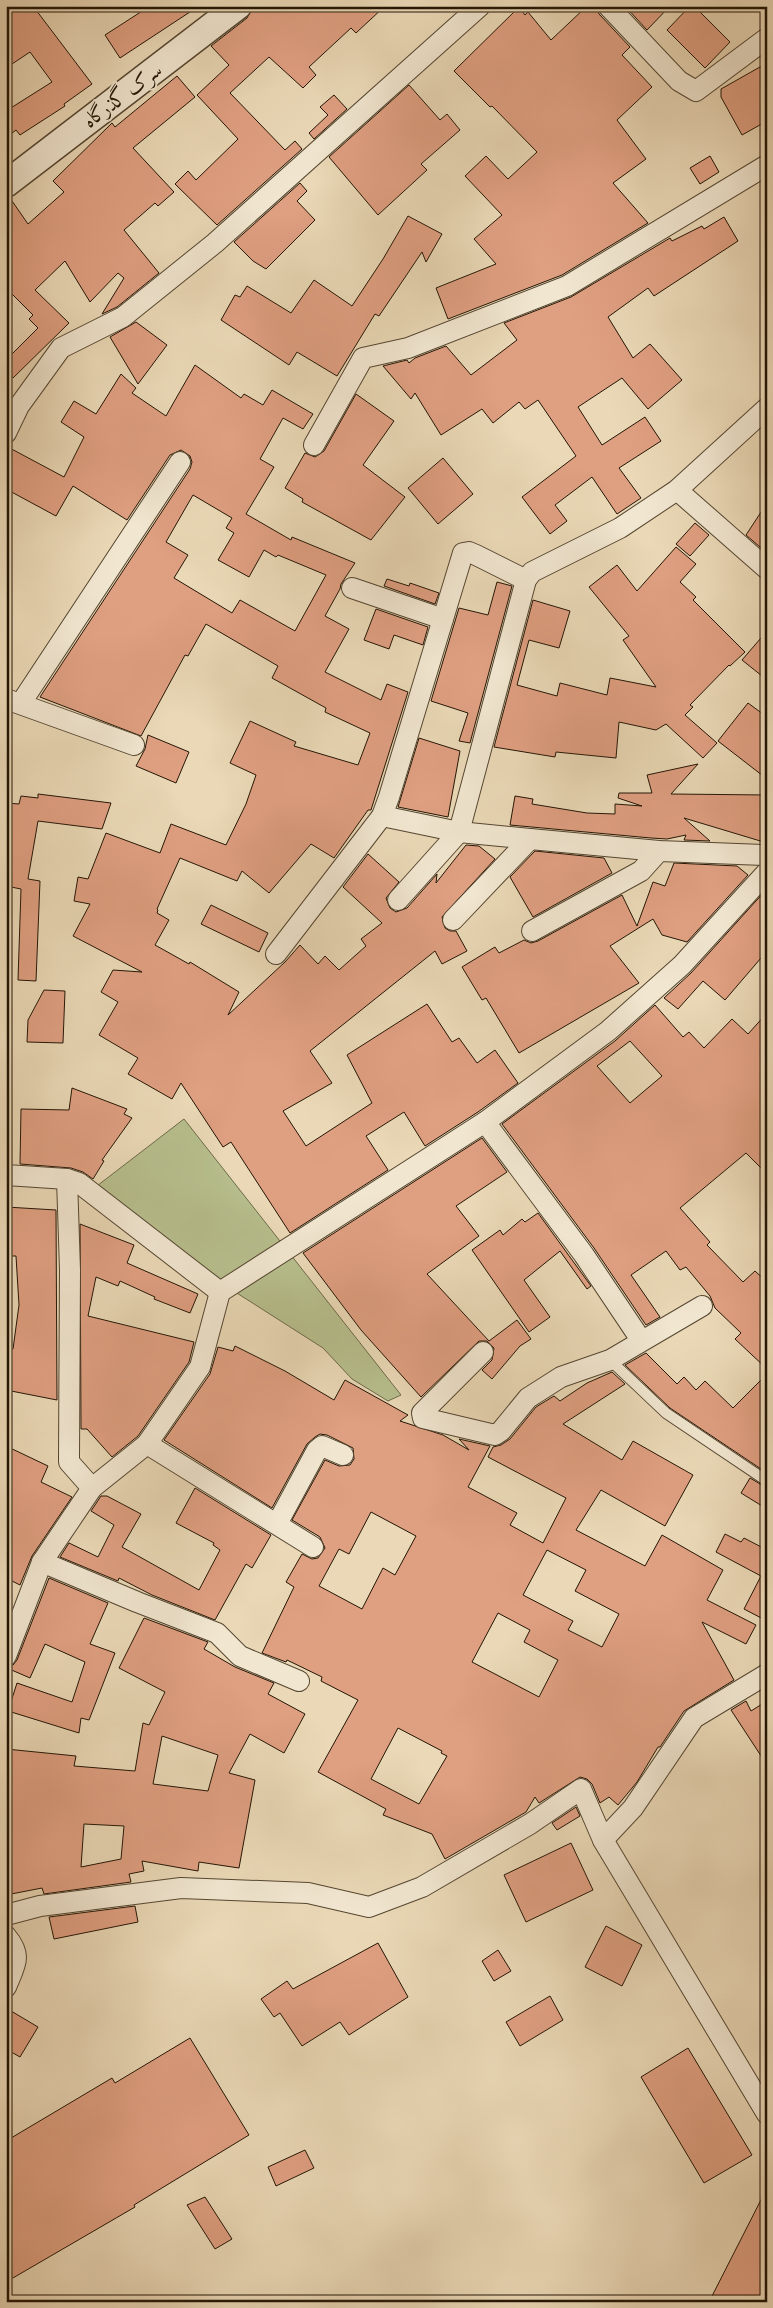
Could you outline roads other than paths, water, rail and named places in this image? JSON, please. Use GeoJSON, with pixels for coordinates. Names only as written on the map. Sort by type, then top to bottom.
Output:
{"type":"FeatureCollection","features":[{"type":"Feature","properties":{"kind":"street","name":"سرک گذرگاه"},"geometry":{"type":"LineString","coordinates":[[6,184],[238,6]]}},
{"type":"Feature","properties":{"kind":"street"},"geometry":{"type":"LineString","coordinates":[[6,433],[18,406],[61,348],[123,317],[215,243],[480,6]]}},
{"type":"Feature","properties":{"kind":"street"},"geometry":{"type":"LineString","coordinates":[[608,6],[679,81],[696,91],[767,38]]}},
{"type":"Feature","properties":{"kind":"street"},"geometry":{"type":"LineString","coordinates":[[314,445],[363,358],[408,348],[566,286],[767,165]]}},
{"type":"Feature","properties":{"kind":"street"},"geometry":{"type":"LineString","coordinates":[[398,900],[460,832],[526,580],[532,572],[620,528],[677,490],[767,408]]}},
{"type":"Feature","properties":{"kind":"street"},"geometry":{"type":"LineString","coordinates":[[134,745],[14,701],[180,462]]}},
{"type":"Feature","properties":{"kind":"street"},"geometry":{"type":"LineString","coordinates":[[677,490],[767,569]]}},
{"type":"Feature","properties":{"kind":"street"},"geometry":{"type":"LineString","coordinates":[[276,954],[382,816],[462,554],[469,552],[526,580]]}},
{"type":"Feature","properties":{"kind":"street"},"geometry":{"type":"LineString","coordinates":[[352,588],[443,618]]}},
{"type":"Feature","properties":{"kind":"street"},"geometry":{"type":"LineString","coordinates":[[382,816],[460,832],[659,850],[767,855]]}},
{"type":"Feature","properties":{"kind":"street"},"geometry":{"type":"LineString","coordinates":[[453,920],[530,839]]}},
{"type":"Feature","properties":{"kind":"street"},"geometry":{"type":"LineString","coordinates":[[532,930],[641,871],[659,850]]}},
{"type":"Feature","properties":{"kind":"street"},"geometry":{"type":"LineString","coordinates":[[6,1656],[42,1562],[92,1488],[147,1444],[200,1367],[220,1292],[485,1122],[608,1030],[682,964],[767,872]]}},
{"type":"Feature","properties":{"kind":"street"},"geometry":{"type":"LineString","coordinates":[[485,1122],[584,1255],[641,1340]]}},
{"type":"Feature","properties":{"kind":"street"},"geometry":{"type":"LineString","coordinates":[[6,1175],[67,1179],[79,1183],[220,1292]]}},
{"type":"Feature","properties":{"kind":"street"},"geometry":{"type":"LineString","coordinates":[[67,1179],[70,1270],[69,1462],[92,1488]]}},
{"type":"Feature","properties":{"kind":"street"},"geometry":{"type":"LineString","coordinates":[[484,1352],[422,1413],[423,1418],[494,1435],[501,1432],[528,1398],[536,1392],[561,1377],[610,1360],[641,1340],[702,1306]]}},
{"type":"Feature","properties":{"kind":"street"},"geometry":{"type":"LineString","coordinates":[[147,1444],[313,1547]]}},
{"type":"Feature","properties":{"kind":"street"},"geometry":{"type":"LineString","coordinates":[[277,1524],[317,1450],[322,1446],[328,1447],[343,1455]]}},
{"type":"Feature","properties":{"kind":"street"},"geometry":{"type":"LineString","coordinates":[[42,1562],[137,1602],[218,1633],[240,1656],[299,1681]]}},
{"type":"Feature","properties":{"kind":"street"},"geometry":{"type":"LineString","coordinates":[[603,1840],[633,1808],[694,1718],[767,1674]]}},
{"type":"Feature","properties":{"kind":"street"},"geometry":{"type":"LineString","coordinates":[[6,1915],[40,1906],[181,1888],[308,1893],[369,1907],[422,1887],[530,1824],[581,1789],[603,1840],[767,2114]]}},
{"type":"Feature","properties":{"kind":"street"},"geometry":{"type":"LineString","coordinates":[[6,1936],[14,1946],[17,1955],[6,1987]]}},
{"type":"Feature","properties":{"kind":"lane"},"geometry":{"type":"LineString","coordinates":[[610,1360],[666,1413],[767,1481]]}}]}
